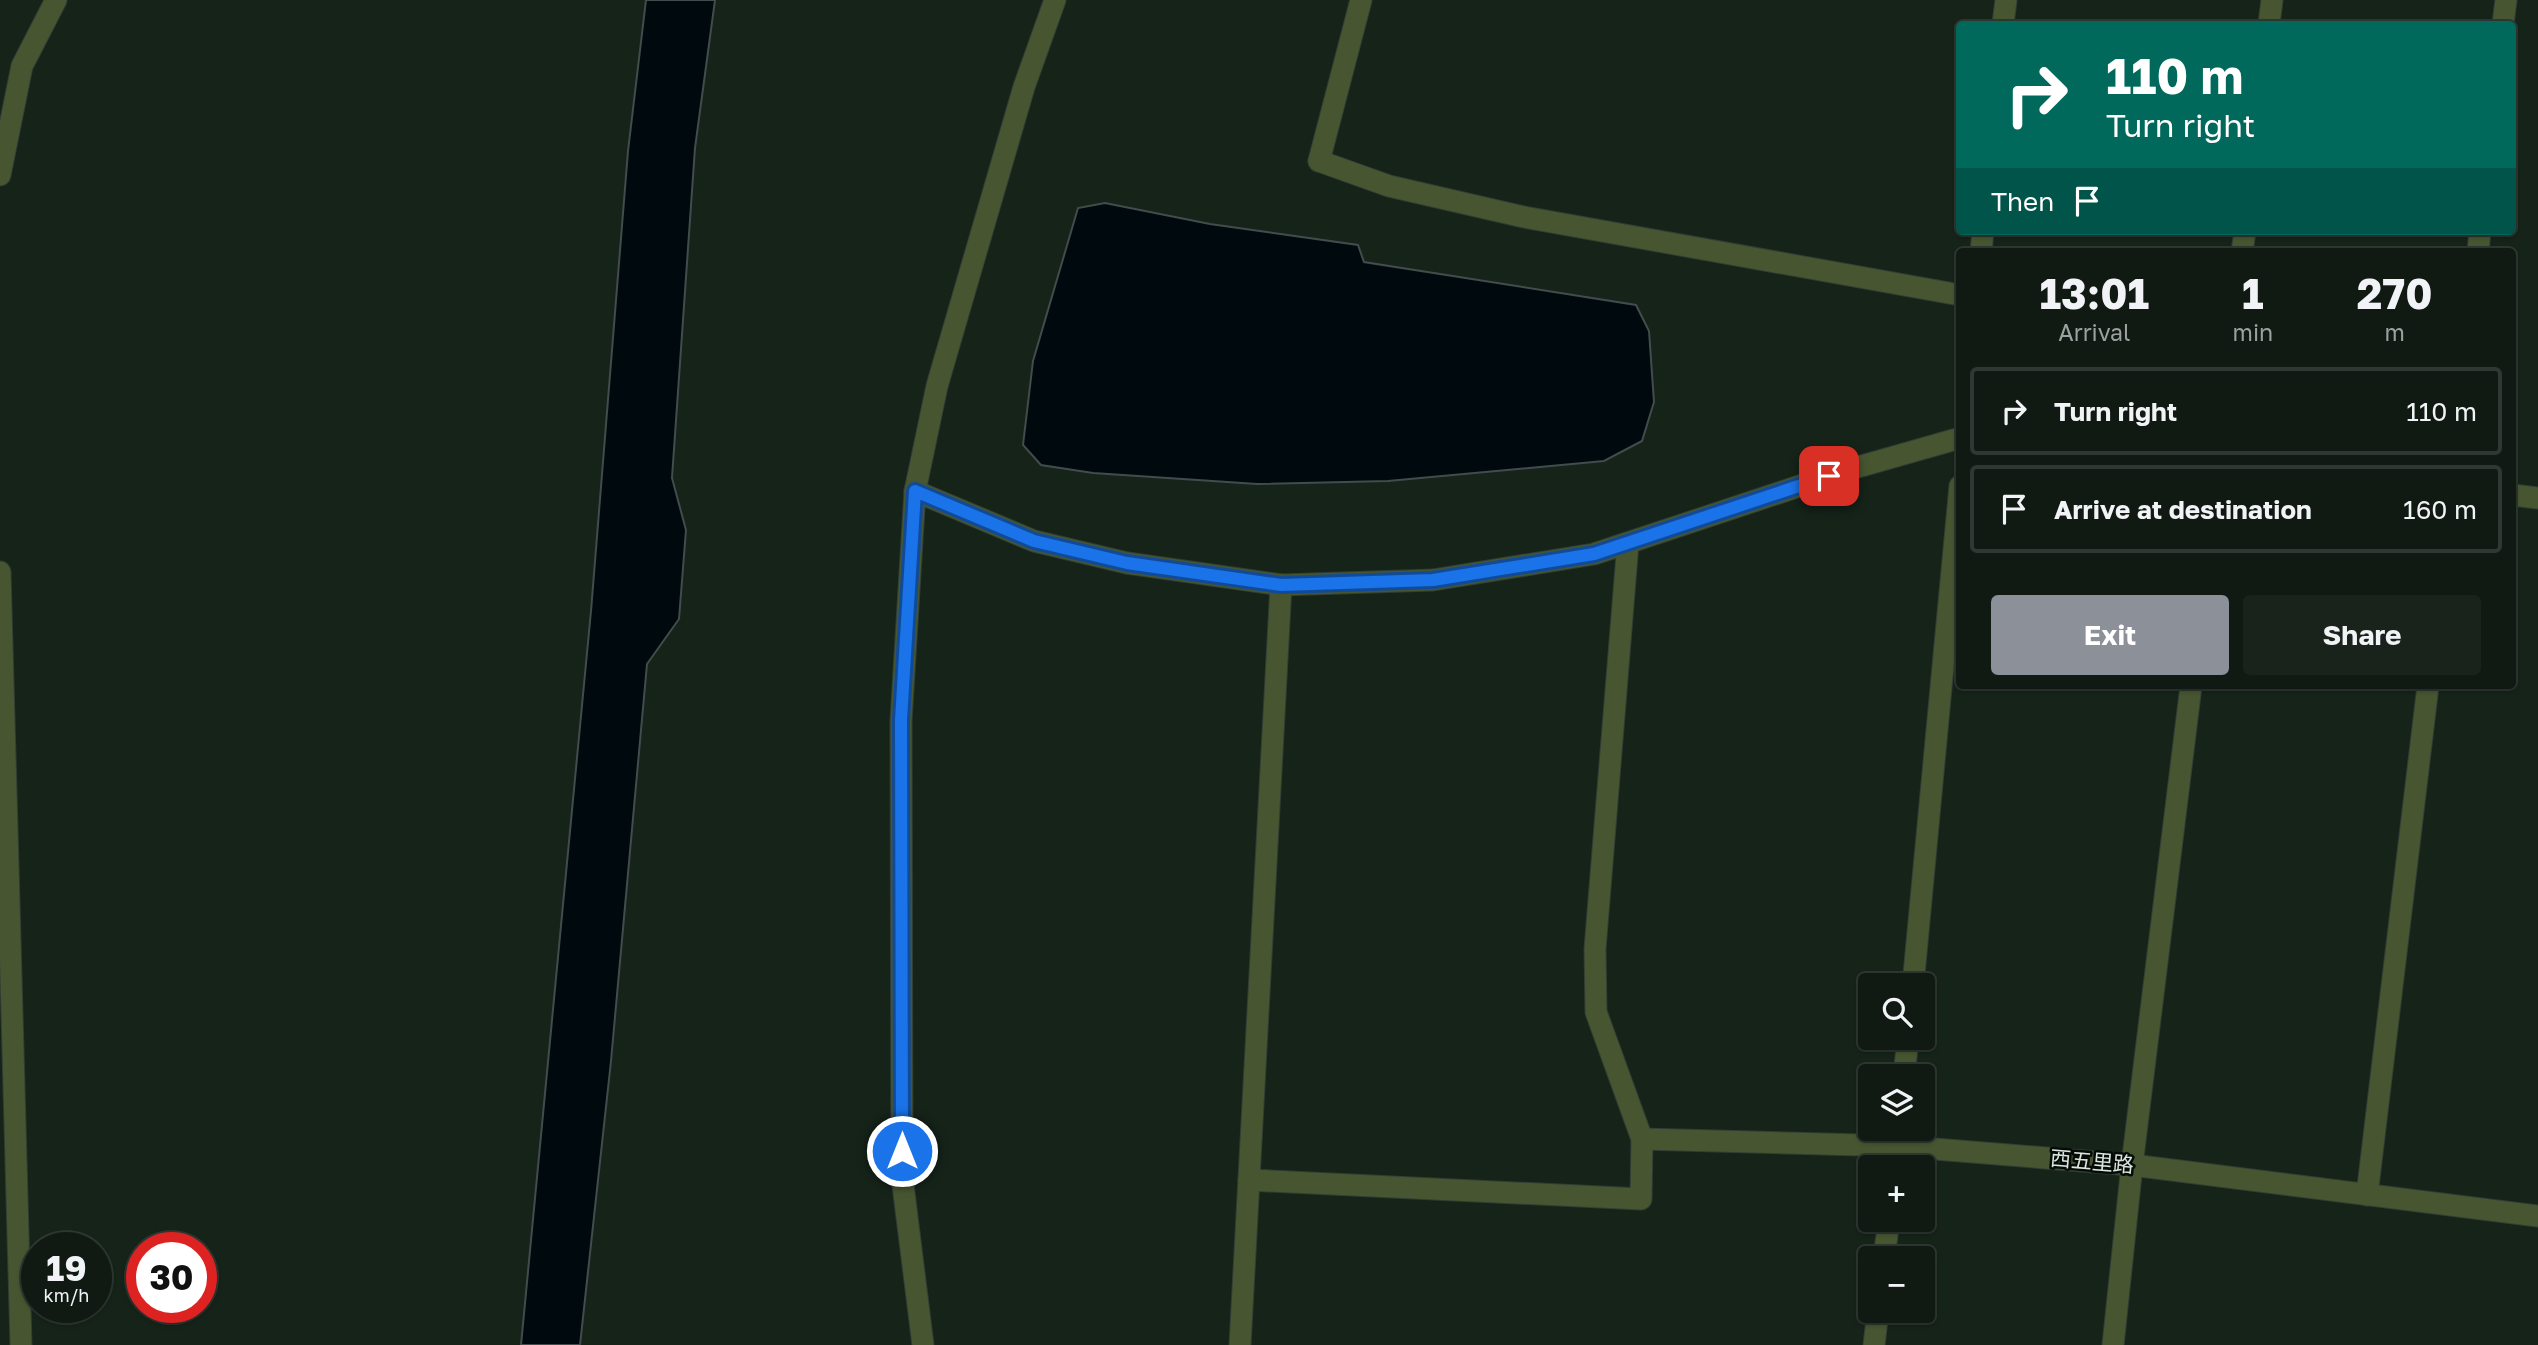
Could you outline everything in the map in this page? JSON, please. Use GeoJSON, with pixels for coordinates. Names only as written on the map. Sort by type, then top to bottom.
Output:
{"type":"FeatureCollection","features":[{"type":"Feature","properties":{"kind":"street"},"geometry":{"type":"LineString","coordinates":[[0,175],[22,66],[56,0]]}},
{"type":"Feature","properties":{"kind":"street"},"geometry":{"type":"LineString","coordinates":[[923,1345],[902,1177],[901,720],[915,491],[937,386],[1024,87],[1055,0]]}},
{"type":"Feature","properties":{"kind":"street"},"geometry":{"type":"LineString","coordinates":[[1362,0],[1319,161],[1389,186],[1524,217],[1956,294]]}},
{"type":"Feature","properties":{"kind":"street"},"geometry":{"type":"LineString","coordinates":[[2003,21],[2006,0]]}},
{"type":"Feature","properties":{"kind":"street"},"geometry":{"type":"LineString","coordinates":[[2269,21],[2272,0]]}},
{"type":"Feature","properties":{"kind":"street"},"geometry":{"type":"LineString","coordinates":[[2503,21],[2506,0]]}},
{"type":"Feature","properties":{"kind":"street"},"geometry":{"type":"LineString","coordinates":[[915,491],[1034,541],[1127,563],[1281,585],[1433,580],[1594,554],[1851,469],[1956,439]]}},
{"type":"Feature","properties":{"kind":"street"},"geometry":{"type":"LineString","coordinates":[[2516,495],[2538,498]]}},
{"type":"Feature","properties":{"kind":"street"},"geometry":{"type":"LineString","coordinates":[[1914,973],[1956,528]]}},
{"type":"Feature","properties":{"kind":"street"},"geometry":{"type":"LineString","coordinates":[[1250,1180],[1641,1199],[1642,1139],[1596,1012],[1595,949],[1628,543]]}},
{"type":"Feature","properties":{"kind":"street"},"geometry":{"type":"LineString","coordinates":[[0,572],[21,1345]]}},
{"type":"Feature","properties":{"kind":"street"},"geometry":{"type":"LineString","coordinates":[[1240,1345],[1281,585]]}},
{"type":"Feature","properties":{"kind":"street"},"geometry":{"type":"LineString","coordinates":[[2113,1345],[2132,1165],[2191,689]]}},
{"type":"Feature","properties":{"kind":"street"},"geometry":{"type":"LineString","coordinates":[[2367,1195],[2428,689]]}},
{"type":"Feature","properties":{"kind":"street","name":"西五里路"},"geometry":{"type":"LineString","coordinates":[[1642,1139],[1858,1137]]}},
{"type":"Feature","properties":{"kind":"street","name":"西五里路"},"geometry":{"type":"LineString","coordinates":[[1932,1141],[2538,1216]]}},
{"type":"Feature","properties":{"kind":"street"},"geometry":{"type":"LineString","coordinates":[[1874,1345],[1877,1323]]}},
{"type":"Feature","properties":{"kind":"shaded area"},"geometry":{"type":"Polygon","coordinates":[[[646,0],[715,0],[695,148],[672,478],[686,530],[679,619],[647,664],[611,1061],[580,1345],[521,1345],[591,611],[628,151],[646,0]]]}},
{"type":"Feature","properties":{"kind":"shaded area"},"geometry":{"type":"Polygon","coordinates":[[[1105,203],[1210,224],[1358,245],[1364,262],[1636,305],[1649,331],[1654,402],[1642,441],[1604,461],[1388,481],[1257,484],[1093,473],[1041,465],[1023,445],[1033,361],[1078,208],[1105,203]]]}},
{"type":"Feature","properties":{"kind":"route"},"geometry":{"type":"LineString","coordinates":[[902,1151],[901,720],[915,491],[1034,541],[1127,563],[1281,585],[1433,580],[1594,554],[1829,476]]}}]}
